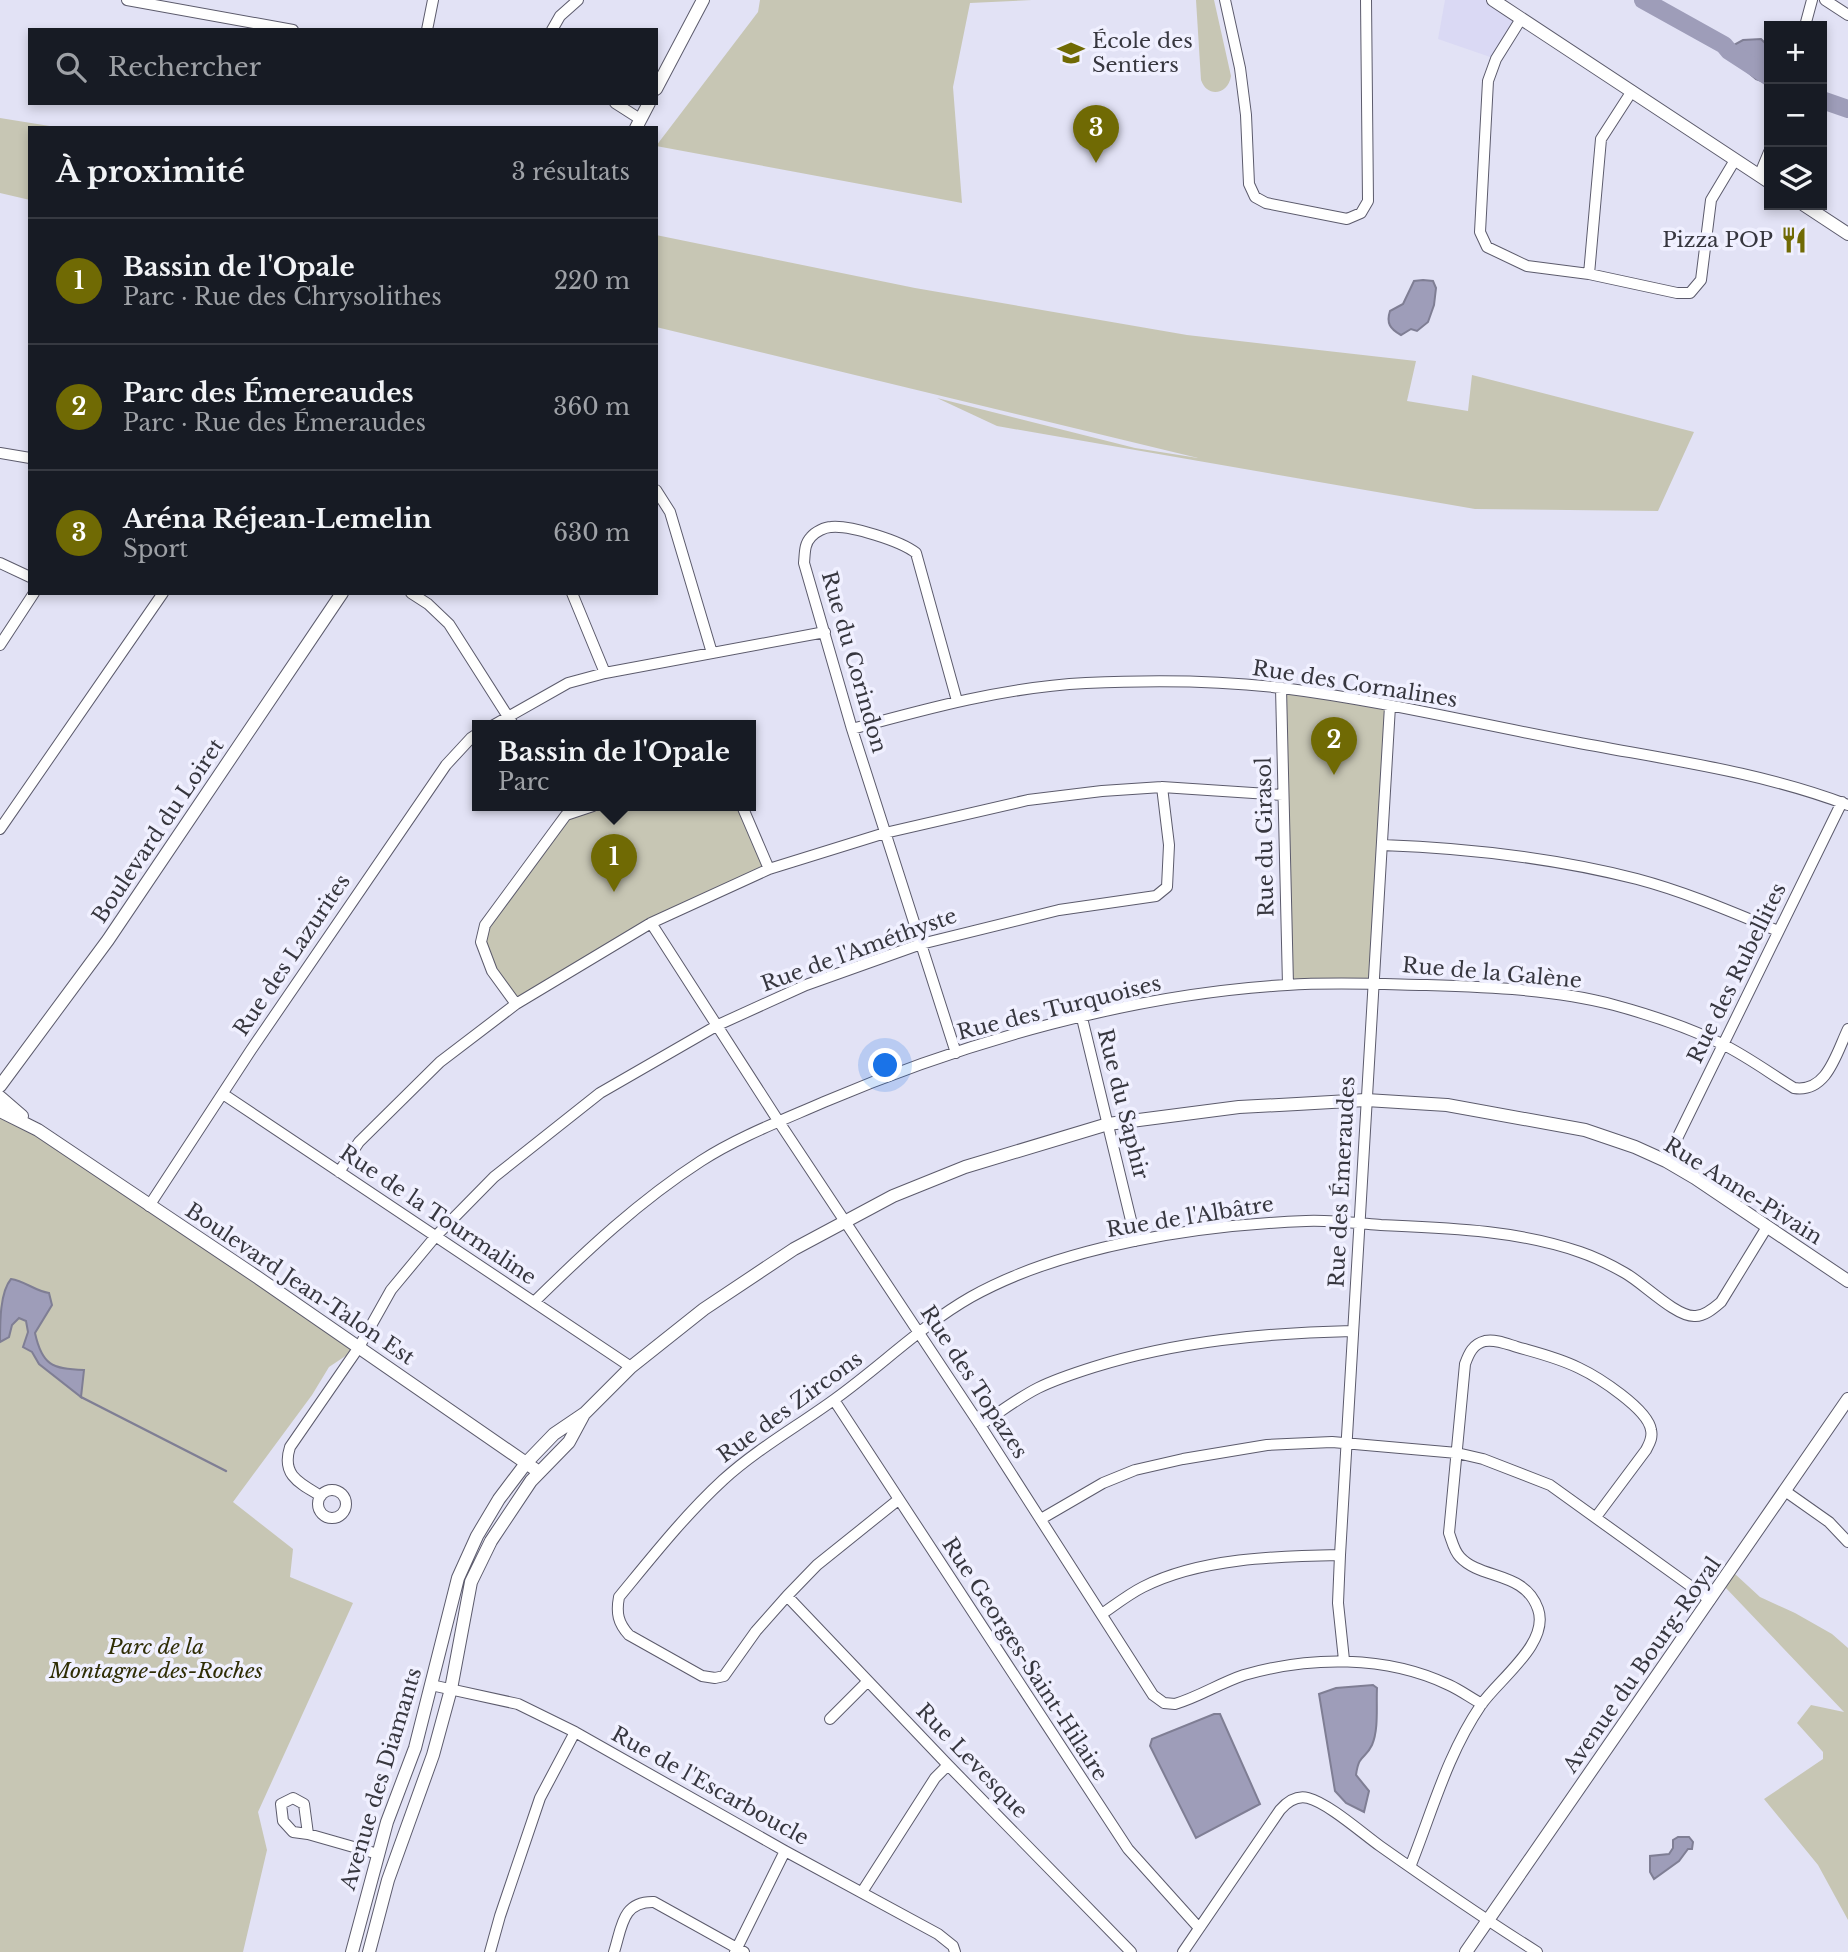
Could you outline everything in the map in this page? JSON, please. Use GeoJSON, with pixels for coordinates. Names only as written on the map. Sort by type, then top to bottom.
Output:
{"type":"FeatureCollection","features":[{"type":"Feature","properties":{"kind":"street"},"geometry":{"type":"LineString","coordinates":[[127,0],[282,28]]}},
{"type":"Feature","properties":{"kind":"street"},"geometry":{"type":"LineString","coordinates":[[197,12],[200,0]]}},
{"type":"Feature","properties":{"kind":"street"},"geometry":{"type":"LineString","coordinates":[[427,28],[433,0]]}},
{"type":"Feature","properties":{"kind":"street"},"geometry":{"type":"LineString","coordinates":[[553,28],[560,16],[579,0]]}},
{"type":"Feature","properties":{"kind":"street"},"geometry":{"type":"LineString","coordinates":[[658,85],[703,0]]}},
{"type":"Feature","properties":{"kind":"street"},"geometry":{"type":"LineString","coordinates":[[1224,0],[1240,68],[1246,115],[1249,184],[1255,197],[1266,204],[1347,219],[1362,213],[1368,201],[1366,0]]}},
{"type":"Feature","properties":{"kind":"street"},"geometry":{"type":"LineString","coordinates":[[1493,0],[1764,179]]}},
{"type":"Feature","properties":{"kind":"street"},"geometry":{"type":"LineString","coordinates":[[1806,21],[1812,0]]}},
{"type":"Feature","properties":{"kind":"street"},"geometry":{"type":"LineString","coordinates":[[1825,0],[1848,15]]}},
{"type":"Feature","properties":{"kind":"street"},"geometry":{"type":"LineString","coordinates":[[1521,19],[1496,59],[1489,81],[1480,232],[1486,247],[1527,266],[1589,274],[1677,293],[1690,293],[1702,280],[1711,200],[1735,160]]}},
{"type":"Feature","properties":{"kind":"street"},"geometry":{"type":"LineString","coordinates":[[1589,274],[1601,139],[1632,91]]}},
{"type":"Feature","properties":{"kind":"street"},"geometry":{"type":"LineString","coordinates":[[617,105],[638,124],[648,105]]}},
{"type":"Feature","properties":{"kind":"street"},"geometry":{"type":"LineString","coordinates":[[1812,210],[1848,234]]}},
{"type":"Feature","properties":{"kind":"street"},"geometry":{"type":"LineString","coordinates":[[0,453],[28,457]]}},
{"type":"Feature","properties":{"kind":"street"},"geometry":{"type":"LineString","coordinates":[[658,493],[670,512],[712,653]]}},
{"type":"Feature","properties":{"kind":"street","name":"Rue du Corindon"},"geometry":{"type":"LineString","coordinates":[[956,1053],[852,729],[804,564],[805,548],[810,537],[831,527],[895,540],[916,553],[957,701]]}},
{"type":"Feature","properties":{"kind":"street"},"geometry":{"type":"LineString","coordinates":[[0,563],[28,577]]}},
{"type":"Feature","properties":{"kind":"street"},"geometry":{"type":"LineString","coordinates":[[0,645],[33,595]]}},
{"type":"Feature","properties":{"kind":"street"},"geometry":{"type":"LineString","coordinates":[[0,829],[162,595]]}},
{"type":"Feature","properties":{"kind":"street","name":"Boulevard du Loiret"},"geometry":{"type":"LineString","coordinates":[[0,1086],[108,940],[341,595]]}},
{"type":"Feature","properties":{"kind":"street"},"geometry":{"type":"LineString","coordinates":[[414,595],[449,624],[511,720]]}},
{"type":"Feature","properties":{"kind":"street"},"geometry":{"type":"LineString","coordinates":[[573,595],[605,673]]}},
{"type":"Feature","properties":{"kind":"street"},"geometry":{"type":"LineString","coordinates":[[513,720],[568,683],[605,673],[825,632]]}},
{"type":"Feature","properties":{"kind":"street","name":"Rue des Cornalines"},"geometry":{"type":"LineString","coordinates":[[852,729],[957,701],[1085,683],[1178,681],[1281,688],[1390,706],[1769,780],[1845,804]]}},
{"type":"Feature","properties":{"kind":"street","name":"Rue du Girasol"},"geometry":{"type":"LineString","coordinates":[[1281,688],[1288,985]]}},
{"type":"Feature","properties":{"kind":"street","name":"Rue des Émeraudes"},"geometry":{"type":"LineString","coordinates":[[1344,1660],[1338,1603],[1340,1555],[1390,706]]}},
{"type":"Feature","properties":{"kind":"street","name":"Rue des Lazurites"},"geometry":{"type":"LineString","coordinates":[[149,1206],[251,1050],[446,765],[472,737]]}},
{"type":"Feature","properties":{"kind":"street"},"geometry":{"type":"LineString","coordinates":[[339,1172],[359,1142],[440,1062],[516,1004],[651,923],[769,869],[886,833],[1028,800],[1162,787],[1283,795]]}},
{"type":"Feature","properties":{"kind":"street","name":"Rue de l'Améthyste"},"geometry":{"type":"LineString","coordinates":[[321,1496],[293,1477],[287,1468],[286,1459],[290,1447],[359,1347],[391,1290],[435,1237],[494,1177],[600,1093],[718,1025],[806,985],[921,944],[1059,910],[1156,896],[1167,887],[1168,845],[1162,787]]}},
{"type":"Feature","properties":{"kind":"street","name":"Rue des Rubellites"},"geometry":{"type":"LineString","coordinates":[[1666,1161],[1778,931],[1845,804]]}},
{"type":"Feature","properties":{"kind":"street"},"geometry":{"type":"LineString","coordinates":[[516,1004],[492,971],[481,942],[485,925],[563,811]]}},
{"type":"Feature","properties":{"kind":"street"},"geometry":{"type":"LineString","coordinates":[[744,811],[769,869]]}},
{"type":"Feature","properties":{"kind":"street"},"geometry":{"type":"LineString","coordinates":[[1382,845],[1435,847],[1550,861],[1625,877],[1698,898],[1778,931]]}},
{"type":"Feature","properties":{"kind":"street","name":"Rue des Topazes"},"geometry":{"type":"LineString","coordinates":[[651,923],[980,1425],[1153,1695],[1164,1703],[1175,1704],[1246,1675],[1312,1662],[1344,1660]]}},
{"type":"Feature","properties":{"kind":"street","name":"Rue des Turquoises"},"geometry":{"type":"LineString","coordinates":[[534,1302],[594,1243],[640,1204],[703,1160],[779,1122],[862,1086],[1018,1034],[1185,997],[1288,985],[1373,984]]}},
{"type":"Feature","properties":{"kind":"street","name":"Rue de la Galène"},"geometry":{"type":"LineString","coordinates":[[1373,984],[1464,986],[1560,995],[1612,1005],[1669,1023],[1724,1045],[1794,1088],[1803,1089],[1814,1087],[1822,1081],[1848,1030]]}},
{"type":"Feature","properties":{"kind":"street","name":"Rue du Saphir"},"geometry":{"type":"LineString","coordinates":[[1082,1018],[1136,1241]]}},
{"type":"Feature","properties":{"kind":"street","name":"Rue de la Tourmaline"},"geometry":{"type":"LineString","coordinates":[[223,1094],[631,1367]]}},
{"type":"Feature","properties":{"kind":"street","name":"Boulevard Jean-Talon Est"},"geometry":{"type":"LineString","coordinates":[[0,1097],[38,1130],[539,1472]]}},
{"type":"Feature","properties":{"kind":"street","name":"Avenue des Diamants"},"geometry":{"type":"LineString","coordinates":[[352,1952],[387,1822],[415,1748],[458,1578],[477,1536],[527,1462],[554,1434],[585,1413],[631,1367],[741,1282],[845,1220],[893,1196],[965,1167],[1108,1124],[1239,1107],[1366,1100]]}},
{"type":"Feature","properties":{"kind":"street","name":"Rue Anne-Pivain"},"geometry":{"type":"LineString","coordinates":[[1366,1100],[1447,1105],[1518,1116],[1585,1130],[1635,1147],[1666,1161],[1848,1281]]}},
{"type":"Feature","properties":{"kind":"street","name":"Boulevard Jean-Talon Est"},"geometry":{"type":"LineString","coordinates":[[0,1111],[38,1130]]}},
{"type":"Feature","properties":{"kind":"street","name":"Rue de l'Albâtre"},"geometry":{"type":"LineString","coordinates":[[919,1333],[969,1298],[1008,1278],[1069,1258],[1136,1241],[1267,1223],[1310,1221],[1448,1228],[1536,1240],[1581,1252],[1626,1274],[1684,1314],[1694,1317],[1712,1310],[1721,1302],[1767,1227]]}},
{"type":"Feature","properties":{"kind":"street"},"geometry":{"type":"LineString","coordinates":[[980,1425],[1038,1388],[1112,1362],[1162,1350],[1245,1337],[1352,1331]]}},
{"type":"Feature","properties":{"kind":"street","name":"Rue des Zircons"},"geometry":{"type":"LineString","coordinates":[[898,1500],[817,1565],[756,1631],[724,1676],[702,1676],[629,1635],[620,1625],[617,1611],[619,1597],[695,1508],[723,1480],[750,1457],[834,1400],[919,1333]]}},
{"type":"Feature","properties":{"kind":"street"},"geometry":{"type":"LineString","coordinates":[[1410,1867],[1445,1770],[1456,1748],[1482,1704],[1537,1639],[1541,1622],[1532,1596],[1522,1586],[1470,1564],[1460,1557],[1450,1533],[1465,1364],[1475,1345],[1484,1341],[1495,1341],[1554,1357],[1580,1368],[1638,1407],[1647,1418],[1651,1439],[1646,1450],[1596,1517]]}},
{"type":"Feature","properties":{"kind":"street","name":"Avenue du Bourg-Royal"},"geometry":{"type":"LineString","coordinates":[[1466,1952],[1848,1399]]}},
{"type":"Feature","properties":{"kind":"street","name":"Rue Georges-Saint-Hilaire"},"geometry":{"type":"LineString","coordinates":[[834,1400],[1128,1849],[1199,1928]]}},
{"type":"Feature","properties":{"kind":"street","name":"Avenue des Diamants"},"geometry":{"type":"LineString","coordinates":[[369,1952],[388,1880],[432,1755],[451,1689],[471,1582],[491,1541],[539,1472],[569,1442],[585,1413]]}},
{"type":"Feature","properties":{"kind":"street"},"geometry":{"type":"LineString","coordinates":[[1041,1519],[1103,1482],[1135,1471],[1183,1459],[1267,1445],[1332,1442],[1457,1453],[1483,1459],[1550,1485],[1710,1600]]}},
{"type":"Feature","properties":{"kind":"street"},"geometry":{"type":"LineString","coordinates":[[1786,1491],[1829,1522],[1848,1542]]}},
{"type":"Feature","properties":{"kind":"street"},"geometry":{"type":"LineString","coordinates":[[1102,1614],[1142,1587],[1210,1565],[1294,1556],[1340,1555]]}},
{"type":"Feature","properties":{"kind":"street","name":"Rue Levesque"},"geometry":{"type":"LineString","coordinates":[[787,1596],[947,1765],[1131,1952]]}},
{"type":"Feature","properties":{"kind":"street"},"geometry":{"type":"LineString","coordinates":[[1344,1660],[1397,1668],[1448,1684],[1482,1704]]}},
{"type":"Feature","properties":{"kind":"street"},"geometry":{"type":"LineString","coordinates":[[830,1719],[869,1681]]}},
{"type":"Feature","properties":{"kind":"street","name":"Rue de l'Escarboucle"},"geometry":{"type":"LineString","coordinates":[[431,1685],[518,1704],[575,1732],[946,1939],[955,1952]]}},
{"type":"Feature","properties":{"kind":"street"},"geometry":{"type":"LineString","coordinates":[[490,1952],[540,1798],[575,1732]]}},
{"type":"Feature","properties":{"kind":"street"},"geometry":{"type":"LineString","coordinates":[[862,1892],[935,1778],[947,1765]]}},
{"type":"Feature","properties":{"kind":"street"},"geometry":{"type":"LineString","coordinates":[[1183,1952],[1280,1810],[1287,1802],[1297,1798],[1308,1798],[1327,1808],[1536,1952]]}},
{"type":"Feature","properties":{"kind":"street"},"geometry":{"type":"LineString","coordinates":[[308,1834],[378,1854]]}},
{"type":"Feature","properties":{"kind":"street"},"geometry":{"type":"LineString","coordinates":[[614,1952],[627,1912],[638,1903],[646,1902],[654,1902],[739,1951],[785,1851]]}},
{"type":"Feature","properties":{"kind":"shaded area"},"geometry":{"type":"Polygon","coordinates":[[[1445,0],[1493,0],[1521,19],[1496,59],[1438,39],[1445,0]]]}},
{"type":"Feature","properties":{"kind":"shaded area"},"geometry":{"type":"Polygon","coordinates":[[[1761,39],[1764,42],[1764,82],[1756,79],[1737,63],[1732,46],[1743,40],[1761,39]]]}},
{"type":"Feature","properties":{"kind":"shaded area"},"geometry":{"type":"Polygon","coordinates":[[[1414,281],[1433,281],[1436,288],[1428,322],[1417,331],[1411,329],[1401,335],[1390,325],[1390,311],[1403,304],[1414,281]]]}},
{"type":"Feature","properties":{"kind":"shaded area"},"geometry":{"type":"Polygon","coordinates":[[[11,1279],[49,1293],[52,1305],[35,1333],[38,1344],[50,1363],[84,1370],[81,1397],[39,1364],[32,1352],[23,1347],[28,1332],[26,1321],[19,1318],[12,1325],[9,1337],[0,1342],[3,1299],[11,1279]]]}},
{"type":"Feature","properties":{"kind":"shaded area"},"geometry":{"type":"Polygon","coordinates":[[[1373,1685],[1377,1688],[1376,1732],[1372,1745],[1359,1763],[1356,1775],[1369,1791],[1364,1812],[1346,1803],[1335,1791],[1319,1694],[1336,1688],[1373,1685]]]}},
{"type":"Feature","properties":{"kind":"shaded area"},"geometry":{"type":"Polygon","coordinates":[[[1220,1714],[1260,1804],[1196,1838],[1150,1746],[1152,1739],[1220,1714]]]}},
{"type":"Feature","properties":{"kind":"shaded area"},"geometry":{"type":"Polygon","coordinates":[[[1689,1837],[1693,1842],[1692,1849],[1688,1849],[1679,1861],[1654,1879],[1650,1872],[1650,1856],[1669,1854],[1673,1848],[1673,1840],[1689,1837]]]}},
{"type":"Feature","properties":{"kind":"green space"},"geometry":{"type":"Polygon","coordinates":[[[760,0],[1032,0],[970,3],[953,87],[962,203],[658,146],[758,12],[760,0]]]}},
{"type":"Feature","properties":{"kind":"green space"},"geometry":{"type":"Polygon","coordinates":[[[1196,0],[1214,0],[1231,76],[1226,87],[1217,92],[1208,90],[1201,80],[1196,0]]]}},
{"type":"Feature","properties":{"kind":"green space"},"geometry":{"type":"Polygon","coordinates":[[[0,118],[50,126],[28,126],[28,200],[0,193],[0,118]]]}},
{"type":"Feature","properties":{"kind":"green space"},"geometry":{"type":"Polygon","coordinates":[[[658,235],[915,288],[1187,335],[1416,361],[1407,401],[1468,411],[1472,375],[1694,432],[1658,511],[1475,509],[997,426],[937,398],[1135,448],[1198,458],[658,327],[658,235]]]}},
{"type":"Feature","properties":{"kind":"green space"},"geometry":{"type":"Polygon","coordinates":[[[1281,688],[1390,706],[1373,984],[1288,985],[1281,688]]]}},
{"type":"Feature","properties":{"kind":"green space"},"geometry":{"type":"Polygon","coordinates":[[[577,811],[744,811],[769,869],[651,923],[516,1004],[481,942],[485,925],[565,815],[577,811]]]}},
{"type":"Feature","properties":{"kind":"green space","name":"Parc de la Montagne-des-Roches"},"geometry":{"type":"Polygon","coordinates":[[[0,1111],[359,1347],[329,1367],[312,1395],[233,1502],[293,1549],[290,1577],[353,1603],[258,1812],[267,1850],[243,1952],[0,1952],[0,1111]]]}},
{"type":"Feature","properties":{"kind":"green space"},"geometry":{"type":"Polygon","coordinates":[[[1735,1574],[1760,1597],[1832,1634],[1848,1648],[1848,1920],[1818,1865],[1764,1799],[1823,1759],[1823,1752],[1797,1723],[1811,1705],[1844,1712],[1724,1586],[1735,1574]]]}},
{"type":"Feature","properties":{"kind":"waterway"},"geometry":{"type":"LineString","coordinates":[[1643,0],[1724,45],[1764,74]]}},
{"type":"Feature","properties":{"kind":"waterway"},"geometry":{"type":"LineString","coordinates":[[1827,102],[1848,109]]}},
{"type":"Feature","properties":{"kind":"waterway"},"geometry":{"type":"LineString","coordinates":[[81,1397],[226,1471]]}},
{"type":"Feature","properties":{"kind":"place","name":"École des Sentiers"},"geometry":{"type":"Point","coordinates":[1071,53]}},
{"type":"Feature","properties":{"kind":"place","name":"Aréna Réjean‑Lemelin"},"geometry":{"type":"Point","coordinates":[1096,163]}},
{"type":"Feature","properties":{"kind":"place","name":"Pizza POP"},"geometry":{"type":"Point","coordinates":[1794,240]}},
{"type":"Feature","properties":{"kind":"place","name":"Parc des Émereaudes"},"geometry":{"type":"Point","coordinates":[1334,775]}},
{"type":"Feature","properties":{"kind":"place","name":"Bassin de l'Opale"},"geometry":{"type":"Point","coordinates":[614,892]}}]}
